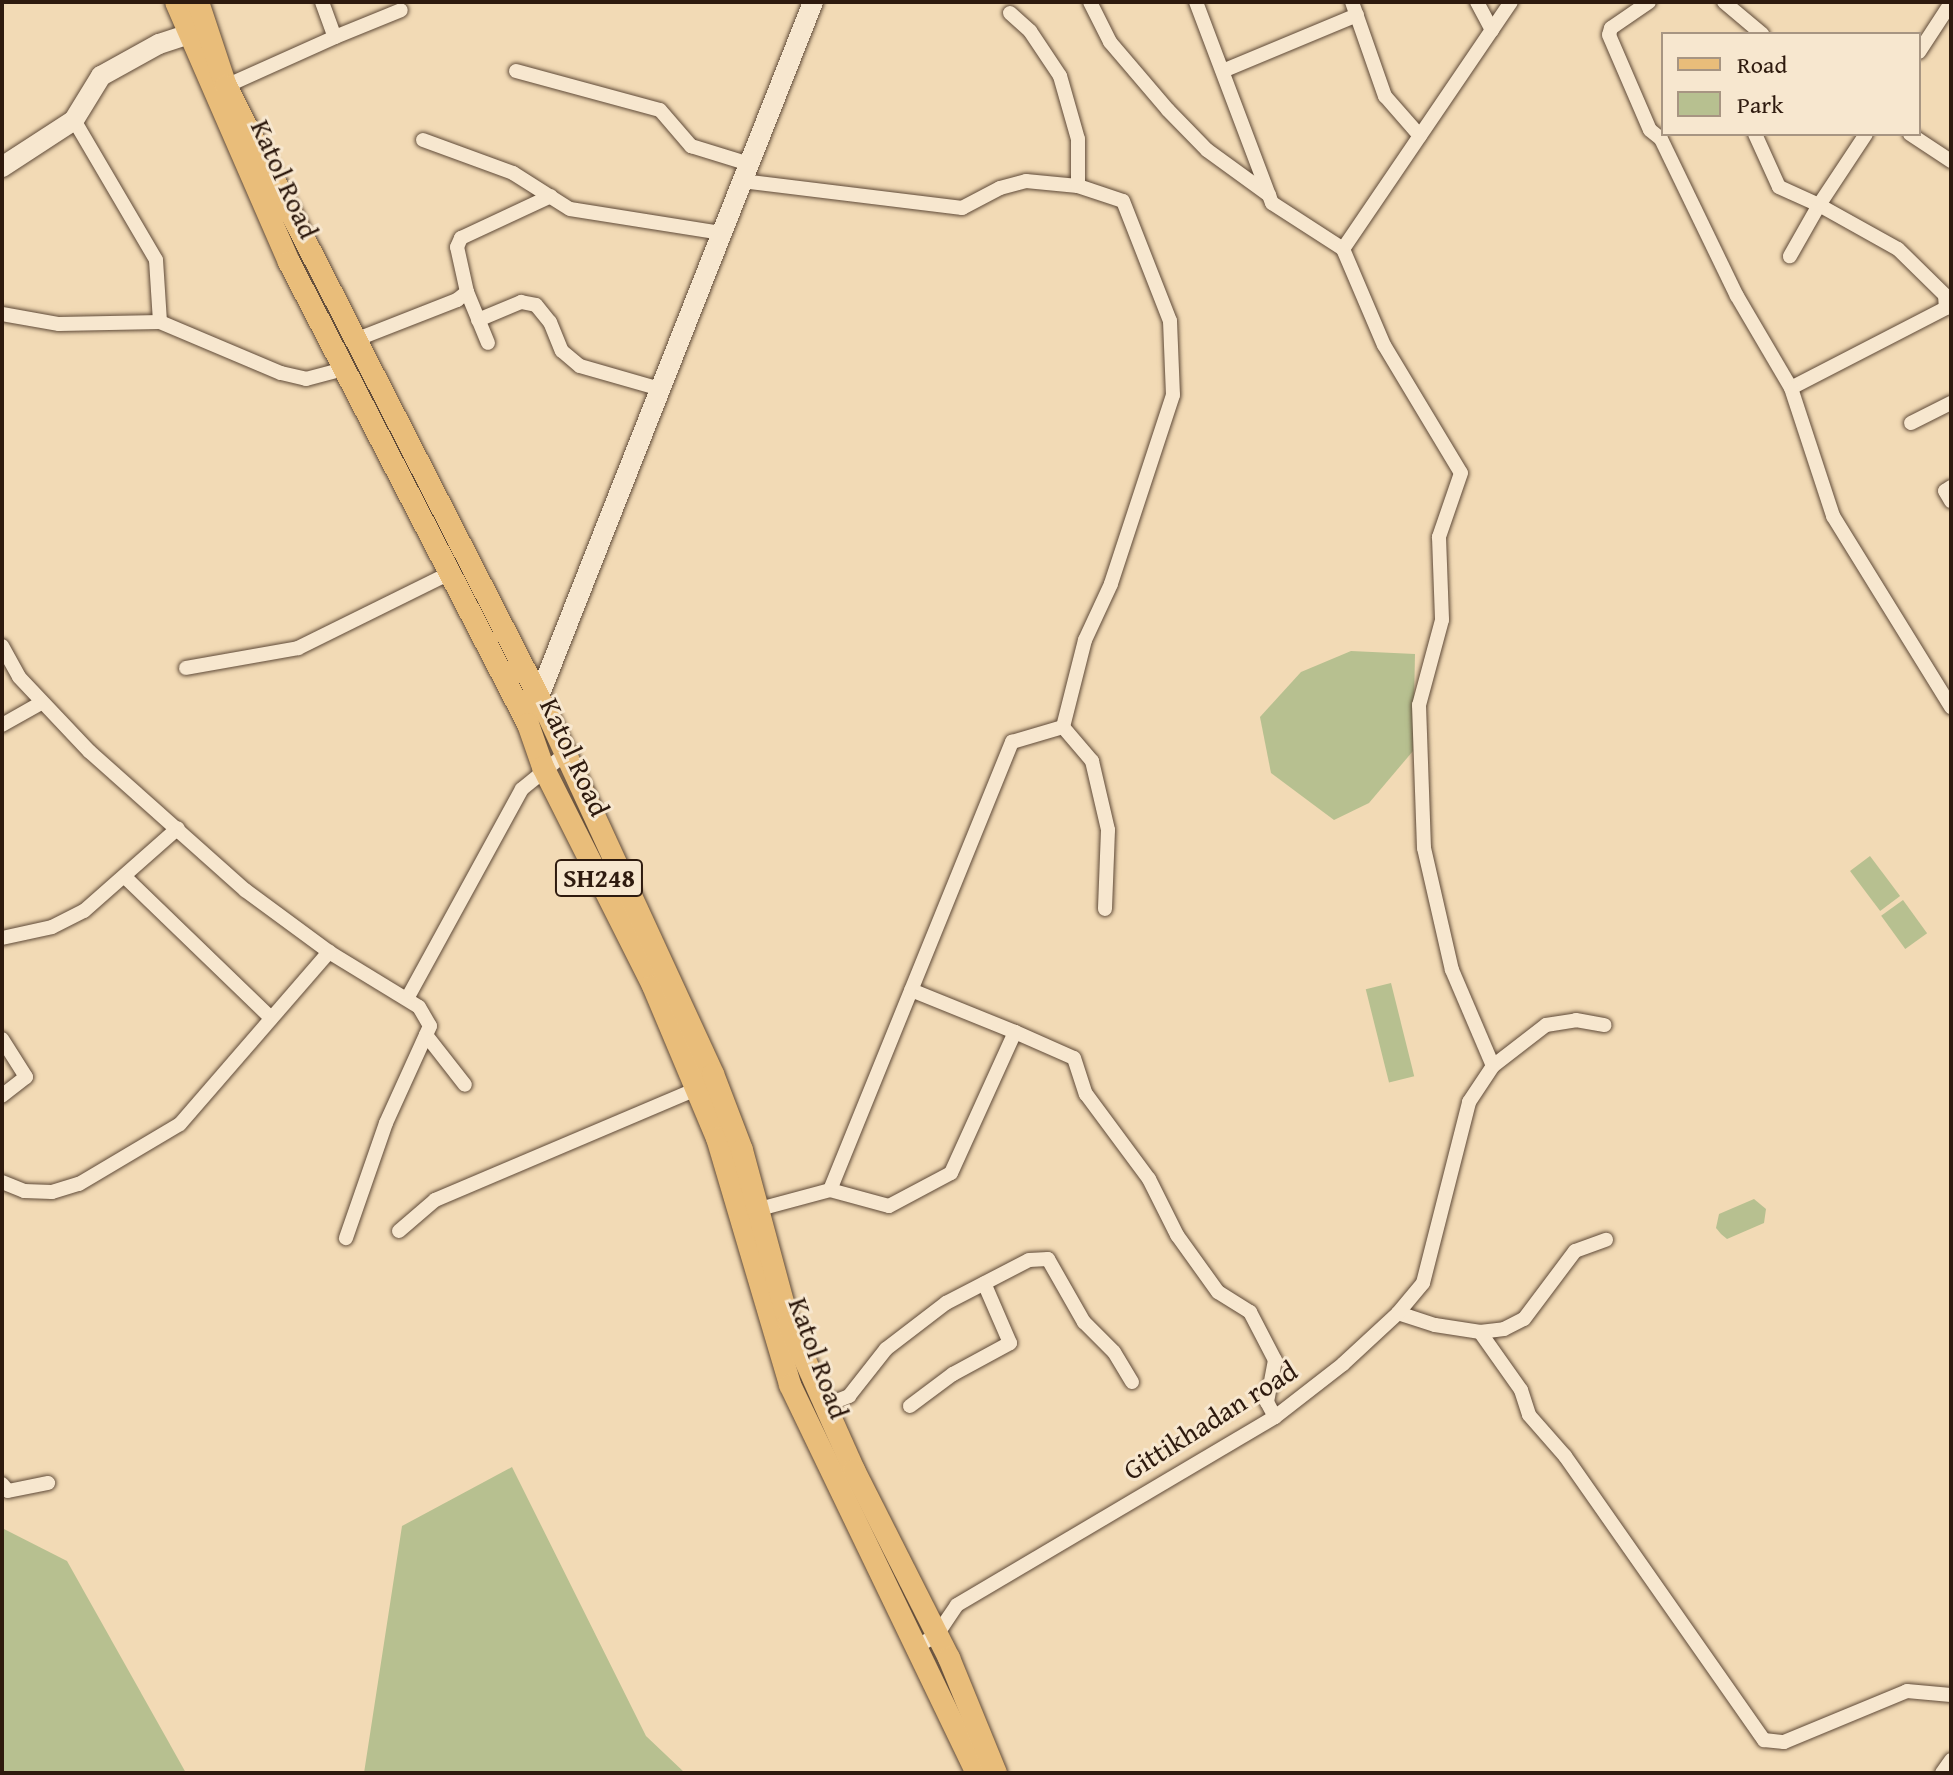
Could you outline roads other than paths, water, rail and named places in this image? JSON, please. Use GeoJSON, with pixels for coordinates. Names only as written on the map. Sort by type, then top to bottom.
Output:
{"type":"FeatureCollection","features":[{"type":"Feature","properties":{"kind":"main road","name":"Katol Road"},"geometry":{"type":"LineString","coordinates":[[176,2],[197,32],[226,86],[538,699],[713,1074],[742,1150],[749,1212],[790,1385],[977,1773]]}},
{"type":"Feature","properties":{"kind":"main road","name":"Katol Road"},"geometry":{"type":"LineString","coordinates":[[198,2],[197,32],[344,369],[452,572],[528,724],[543,767],[653,986],[749,1212],[789,1324],[936,1636],[996,1773]]}},
{"type":"Feature","properties":{"kind":"main road"},"geometry":{"type":"LineString","coordinates":[[344,369],[360,349]]}},
{"type":"Feature","properties":{"kind":"street"},"geometry":{"type":"LineString","coordinates":[[322,2],[335,37]]}},
{"type":"Feature","properties":{"kind":"street"},"geometry":{"type":"LineString","coordinates":[[528,724],[813,2]]}},
{"type":"Feature","properties":{"kind":"street"},"geometry":{"type":"LineString","coordinates":[[1090,2],[1110,42],[1168,110],[1207,150],[1269,195]]}},
{"type":"Feature","properties":{"kind":"street"},"geometry":{"type":"LineString","coordinates":[[1196,2],[1225,70],[1272,203],[1343,249],[1384,345],[1461,473],[1439,537],[1442,620],[1419,705],[1424,848],[1452,970],[1493,1066]]}},
{"type":"Feature","properties":{"kind":"street"},"geometry":{"type":"LineString","coordinates":[[1477,2],[1492,30]]}},
{"type":"Feature","properties":{"kind":"street"},"geometry":{"type":"LineString","coordinates":[[1343,249],[1511,2]]}},
{"type":"Feature","properties":{"kind":"street"},"geometry":{"type":"LineString","coordinates":[[1649,2],[1611,28],[1609,35],[1650,130],[1661,139],[1737,296],[1791,388],[1833,516],[1951,707]]}},
{"type":"Feature","properties":{"kind":"street"},"geometry":{"type":"LineString","coordinates":[[1724,2],[1760,32]]}},
{"type":"Feature","properties":{"kind":"street"},"geometry":{"type":"LineString","coordinates":[[1921,49],[1951,3]]}},
{"type":"Feature","properties":{"kind":"street"},"geometry":{"type":"LineString","coordinates":[[1225,70],[1354,8],[1385,96],[1420,136]]}},
{"type":"Feature","properties":{"kind":"street"},"geometry":{"type":"LineString","coordinates":[[226,86],[401,10]]}},
{"type":"Feature","properties":{"kind":"street"},"geometry":{"type":"LineString","coordinates":[[1010,13],[1030,31],[1060,76],[1078,139],[1078,186]]}},
{"type":"Feature","properties":{"kind":"street"},"geometry":{"type":"LineString","coordinates":[[2,167],[74,120],[101,76],[197,32]]}},
{"type":"Feature","properties":{"kind":"street"},"geometry":{"type":"LineString","coordinates":[[516,71],[660,110],[691,146],[746,172],[962,208],[1000,188],[1026,181],[1078,186],[1123,201],[1170,321],[1173,395],[1111,584],[1085,640],[1063,727]]}},
{"type":"Feature","properties":{"kind":"street"},"geometry":{"type":"LineString","coordinates":[[74,120],[156,260],[160,322]]}},
{"type":"Feature","properties":{"kind":"street"},"geometry":{"type":"LineString","coordinates":[[1756,136],[1779,187],[1819,205],[1898,249],[1945,295],[1946,308],[1791,388]]}},
{"type":"Feature","properties":{"kind":"street"},"geometry":{"type":"LineString","coordinates":[[1790,256],[1865,136]]}},
{"type":"Feature","properties":{"kind":"street"},"geometry":{"type":"LineString","coordinates":[[1913,136],[1951,161]]}},
{"type":"Feature","properties":{"kind":"street"},"geometry":{"type":"LineString","coordinates":[[423,140],[513,173],[570,209],[722,233]]}},
{"type":"Feature","properties":{"kind":"street"},"geometry":{"type":"LineString","coordinates":[[488,343],[467,292],[457,247],[461,238],[551,196]]}},
{"type":"Feature","properties":{"kind":"street"},"geometry":{"type":"LineString","coordinates":[[360,349],[467,292]]}},
{"type":"Feature","properties":{"kind":"street"},"geometry":{"type":"LineString","coordinates":[[478,320],[521,302],[536,305],[562,351],[580,366],[660,389]]}},
{"type":"Feature","properties":{"kind":"street"},"geometry":{"type":"LineString","coordinates":[[2,314],[59,324],[160,322],[281,373],[306,379],[344,369]]}},
{"type":"Feature","properties":{"kind":"street"},"geometry":{"type":"LineString","coordinates":[[1911,423],[1951,403]]}},
{"type":"Feature","properties":{"kind":"street"},"geometry":{"type":"LineString","coordinates":[[1951,487],[1945,491],[1951,501]]}},
{"type":"Feature","properties":{"kind":"street"},"geometry":{"type":"LineString","coordinates":[[186,668],[298,648],[452,572]]}},
{"type":"Feature","properties":{"kind":"street"},"geometry":{"type":"LineString","coordinates":[[4,654],[41,703],[245,890],[329,952],[408,997],[430,1026],[386,1123],[346,1238]]}},
{"type":"Feature","properties":{"kind":"street"},"geometry":{"type":"LineString","coordinates":[[2,725],[41,703]]}},
{"type":"Feature","properties":{"kind":"street"},"geometry":{"type":"LineString","coordinates":[[1063,727],[1092,761],[1103,801],[1108,830],[1105,909]]}},
{"type":"Feature","properties":{"kind":"street"},"geometry":{"type":"LineString","coordinates":[[830,1190],[1012,742],[1063,727]]}},
{"type":"Feature","properties":{"kind":"street"},"geometry":{"type":"LineString","coordinates":[[408,997],[488,845],[522,789],[543,767],[565,754]]}},
{"type":"Feature","properties":{"kind":"street"},"geometry":{"type":"LineString","coordinates":[[2,938],[52,927],[84,911],[178,828]]}},
{"type":"Feature","properties":{"kind":"street"},"geometry":{"type":"LineString","coordinates":[[125,877],[271,1018]]}},
{"type":"Feature","properties":{"kind":"street"},"geometry":{"type":"LineString","coordinates":[[2,1182],[24,1191],[52,1192],[79,1184],[180,1124],[268,1028],[271,1018],[329,952]]}},
{"type":"Feature","properties":{"kind":"street"},"geometry":{"type":"LineString","coordinates":[[911,990],[1074,1058],[1086,1094],[1149,1179],[1177,1235],[1218,1292],[1250,1312],[1275,1360],[1267,1402],[1275,1417]]}},
{"type":"Feature","properties":{"kind":"street","name":"Gittikhadan road"},"geometry":{"type":"LineString","coordinates":[[915,1647],[936,1636],[957,1605],[1275,1417],[1398,1313],[1423,1283],[1469,1102],[1493,1066],[1546,1025],[1576,1020],[1605,1025]]}},
{"type":"Feature","properties":{"kind":"street"},"geometry":{"type":"LineString","coordinates":[[749,1212],[830,1190],[889,1206],[951,1173],[1015,1032]]}},
{"type":"Feature","properties":{"kind":"street"},"geometry":{"type":"LineString","coordinates":[[426,1035],[465,1085]]}},
{"type":"Feature","properties":{"kind":"street"},"geometry":{"type":"LineString","coordinates":[[2,1039],[26,1077],[2,1096]]}},
{"type":"Feature","properties":{"kind":"street"},"geometry":{"type":"LineString","coordinates":[[399,1231],[435,1200],[697,1089]]}},
{"type":"Feature","properties":{"kind":"street"},"geometry":{"type":"LineString","coordinates":[[1398,1313],[1480,1332],[1524,1319],[1575,1251],[1606,1240]]}},
{"type":"Feature","properties":{"kind":"street"},"geometry":{"type":"LineString","coordinates":[[826,1405],[849,1396],[886,1349],[946,1303],[1029,1260],[1048,1259],[1084,1322],[1114,1352],[1132,1382]]}},
{"type":"Feature","properties":{"kind":"street"},"geometry":{"type":"LineString","coordinates":[[910,1406],[953,1374],[1010,1343],[984,1283]]}},
{"type":"Feature","properties":{"kind":"street"},"geometry":{"type":"LineString","coordinates":[[1480,1332],[1521,1390],[1529,1415],[1565,1456],[1764,1740],[1784,1742],[1907,1691],[1951,1695]]}},
{"type":"Feature","properties":{"kind":"street"},"geometry":{"type":"LineString","coordinates":[[2,1484],[8,1491],[48,1483]]}},
{"type":"Feature","properties":{"kind":"street"},"geometry":{"type":"LineString","coordinates":[[1942,1773],[1951,1760]]}}]}
